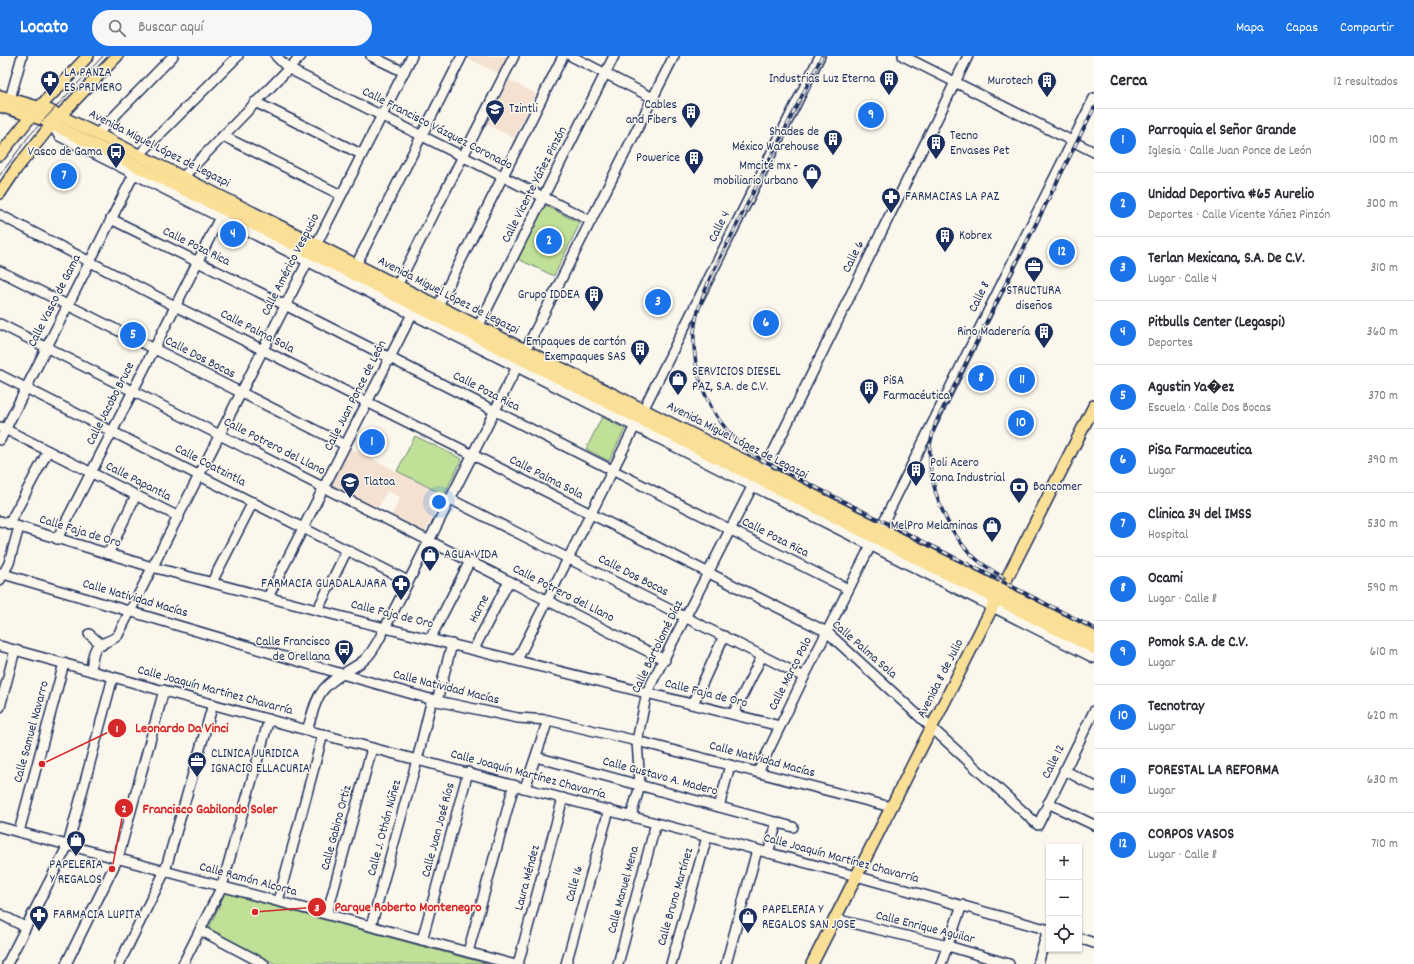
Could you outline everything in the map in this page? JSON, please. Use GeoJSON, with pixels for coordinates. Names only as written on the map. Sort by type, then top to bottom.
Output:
{"type":"FeatureCollection","features":[{"type":"Feature","properties":{"kind":"main road"},"geometry":{"type":"LineString","coordinates":[[0,155],[35,111],[88,56]]}},
{"type":"Feature","properties":{"kind":"main road"},"geometry":{"type":"LineString","coordinates":[[0,193],[16,169],[59,115],[117,56]]}},
{"type":"Feature","properties":{"kind":"main road","name":"Avenida Miguel López de Legazpi"},"geometry":{"type":"LineString","coordinates":[[5,98],[35,111],[52,124],[758,478],[856,523],[997,599],[1094,648]]}},
{"type":"Feature","properties":{"kind":"main road","name":"Avenida Miguel López de Legazpi"},"geometry":{"type":"LineString","coordinates":[[0,106],[59,115],[183,177],[311,253],[356,265],[478,327],[521,359],[643,410],[758,478]]}},
{"type":"Feature","properties":{"kind":"main road","name":"Avenida 8 de Julio"},"geometry":{"type":"LineString","coordinates":[[812,964],[1094,406]]}},
{"type":"Feature","properties":{"kind":"main road","name":"Avenida Miguel López de Legazpi"},"geometry":{"type":"LineString","coordinates":[[856,523],[880,529],[997,599],[1094,637]]}},
{"type":"Feature","properties":{"kind":"street"},"geometry":{"type":"LineString","coordinates":[[97,134],[173,56]]}},
{"type":"Feature","properties":{"kind":"street"},"geometry":{"type":"LineString","coordinates":[[139,155],[238,56]]}},
{"type":"Feature","properties":{"kind":"street","name":"Calle Francisco Vázquez Coronado"},"geometry":{"type":"LineString","coordinates":[[276,56],[289,69],[591,221]]}},
{"type":"Feature","properties":{"kind":"street"},"geometry":{"type":"LineString","coordinates":[[183,177],[255,102],[302,56]]}},
{"type":"Feature","properties":{"kind":"street"},"geometry":{"type":"LineString","coordinates":[[371,56],[404,72]]}},
{"type":"Feature","properties":{"kind":"street","name":"Calle Américo Vespucio"},"geometry":{"type":"LineString","coordinates":[[91,671],[97,646],[115,638],[130,611],[179,517],[340,195],[412,56]]}},
{"type":"Feature","properties":{"kind":"street"},"geometry":{"type":"LineString","coordinates":[[356,265],[462,56]]}},
{"type":"Feature","properties":{"kind":"street"},"geometry":{"type":"LineString","coordinates":[[398,286],[514,56]]}},
{"type":"Feature","properties":{"kind":"street"},"geometry":{"type":"LineString","coordinates":[[438,306],[563,56]]}},
{"type":"Feature","properties":{"kind":"street"},"geometry":{"type":"LineString","coordinates":[[571,56],[653,98]]}},
{"type":"Feature","properties":{"kind":"street","name":"Calle Vicente Yáñez Pinzón"},"geometry":{"type":"LineString","coordinates":[[478,327],[614,56]]}},
{"type":"Feature","properties":{"kind":"street"},"geometry":{"type":"LineString","coordinates":[[307,730],[317,700],[322,691],[329,683],[364,660],[375,647],[674,56]]}},
{"type":"Feature","properties":{"kind":"street","name":"Calle 4"},"geometry":{"type":"LineString","coordinates":[[643,410],[820,56]]}},
{"type":"Feature","properties":{"kind":"street"},"geometry":{"type":"LineString","coordinates":[[904,56],[1094,152]]}},
{"type":"Feature","properties":{"kind":"street","name":"Calle 6"},"geometry":{"type":"LineString","coordinates":[[758,478],[968,56]]}},
{"type":"Feature","properties":{"kind":"street"},"geometry":{"type":"LineString","coordinates":[[5,98],[23,58]]}},
{"type":"Feature","properties":{"kind":"street","name":"Calle 8"},"geometry":{"type":"LineString","coordinates":[[880,529],[1094,98]]}},
{"type":"Feature","properties":{"kind":"street"},"geometry":{"type":"LineString","coordinates":[[255,102],[361,154]]}},
{"type":"Feature","properties":{"kind":"street","name":"Avenida Miguel López de Legazpi"},"geometry":{"type":"LineString","coordinates":[[52,124],[59,136],[220,217],[311,253],[412,314],[521,359],[635,426],[758,478],[871,545],[997,599],[1094,658]]}},
{"type":"Feature","properties":{"kind":"street"},"geometry":{"type":"LineString","coordinates":[[223,136],[340,195]]}},
{"type":"Feature","properties":{"kind":"street","name":"Calle Vasco de Gama"},"geometry":{"type":"LineString","coordinates":[[0,440],[3,428],[26,389],[134,174]]}},
{"type":"Feature","properties":{"kind":"street","name":"Calle Palma Sola"},"geometry":{"type":"LineString","coordinates":[[0,215],[175,306],[708,574],[827,632],[1038,825]]}},
{"type":"Feature","properties":{"kind":"street","name":"Calle Jacobo Bruce"},"geometry":{"type":"LineString","coordinates":[[57,539],[220,217]]}},
{"type":"Feature","properties":{"kind":"street","name":"Calle Poza Rica"},"geometry":{"type":"LineString","coordinates":[[111,219],[285,305],[848,589]]}},
{"type":"Feature","properties":{"kind":"street","name":"Calle Dos Bocas"},"geometry":{"type":"LineString","coordinates":[[0,271],[345,445]]}},
{"type":"Feature","properties":{"kind":"street","name":"Calle Juan Ponce de León"},"geometry":{"type":"LineString","coordinates":[[268,597],[412,314]]}},
{"type":"Feature","properties":{"kind":"street","name":"Calle Potrero del Llano"},"geometry":{"type":"LineString","coordinates":[[0,324],[665,660]]}},
{"type":"Feature","properties":{"kind":"street","name":"Calle Coatzintla"},"geometry":{"type":"LineString","coordinates":[[0,376],[408,581]]}},
{"type":"Feature","properties":{"kind":"street"},"geometry":{"type":"LineString","coordinates":[[517,660],[635,426]]}},
{"type":"Feature","properties":{"kind":"street","name":"Calle Papantla"},"geometry":{"type":"LineString","coordinates":[[3,428],[179,517]]}},
{"type":"Feature","properties":{"kind":"street"},"geometry":{"type":"LineString","coordinates":[[9,524],[48,451]]}},
{"type":"Feature","properties":{"kind":"street","name":"Calle Bartolomé Díaz"},"geometry":{"type":"LineString","coordinates":[[632,816],[640,786],[637,741],[648,692],[758,478]]}},
{"type":"Feature","properties":{"kind":"street"},"geometry":{"type":"LineString","coordinates":[[108,554],[136,496]]}},
{"type":"Feature","properties":{"kind":"street","name":"Calle Dos Bocas"},"geometry":{"type":"LineString","coordinates":[[450,499],[804,677]]}},
{"type":"Feature","properties":{"kind":"street"},"geometry":{"type":"LineString","coordinates":[[212,582],[253,502]]}},
{"type":"Feature","properties":{"kind":"street","name":"Calle Faja de Oro"},"geometry":{"type":"LineString","coordinates":[[0,521],[152,567],[385,628],[648,692],[780,726]]}},
{"type":"Feature","properties":{"kind":"street"},"geometry":{"type":"LineString","coordinates":[[1,575],[9,563],[19,527]]}},
{"type":"Feature","properties":{"kind":"street","name":"Calle Marco Polo"},"geometry":{"type":"LineString","coordinates":[[758,772],[871,545]]}},
{"type":"Feature","properties":{"kind":"street"},"geometry":{"type":"LineString","coordinates":[[318,610],[347,550]]}},
{"type":"Feature","properties":{"kind":"street"},"geometry":{"type":"LineString","coordinates":[[430,639],[470,561]]}},
{"type":"Feature","properties":{"kind":"street","name":"Calle Natividad Macías"},"geometry":{"type":"LineString","coordinates":[[1,575],[435,700],[518,718],[548,720],[637,741],[891,807]]}},
{"type":"Feature","properties":{"kind":"street","name":"Harne"},"geometry":{"type":"LineString","coordinates":[[474,649],[509,581]]}},
{"type":"Feature","properties":{"kind":"street"},"geometry":{"type":"LineString","coordinates":[[89,634],[102,645]]}},
{"type":"Feature","properties":{"kind":"street"},"geometry":{"type":"LineString","coordinates":[[693,704],[724,636]]}},
{"type":"Feature","properties":{"kind":"street","name":"Calle J. Othón Núñez"},"geometry":{"type":"LineString","coordinates":[[371,926],[417,760],[452,644]]}},
{"type":"Feature","properties":{"kind":"street","name":"Calle Joaquín Martínez Chavarría"},"geometry":{"type":"LineString","coordinates":[[0,646],[372,748],[468,772],[856,876],[1046,929]]}},
{"type":"Feature","properties":{"kind":"street"},"geometry":{"type":"LineString","coordinates":[[0,707],[15,650]]}},
{"type":"Feature","properties":{"kind":"street"},"geometry":{"type":"LineString","coordinates":[[733,714],[762,656]]}},
{"type":"Feature","properties":{"kind":"street","name":"Calle Samuel Navarro"},"geometry":{"type":"LineString","coordinates":[[19,832],[64,663]]}},
{"type":"Feature","properties":{"kind":"street"},"geometry":{"type":"LineString","coordinates":[[7,964],[68,845],[113,677]]}},
{"type":"Feature","properties":{"kind":"street"},"geometry":{"type":"LineString","coordinates":[[66,964],[118,858],[164,690]]}},
{"type":"Feature","properties":{"kind":"street"},"geometry":{"type":"LineString","coordinates":[[119,964],[165,871],[213,704]]}},
{"type":"Feature","properties":{"kind":"street","name":"Calle 12"},"geometry":{"type":"LineString","coordinates":[[1038,825],[1094,711]]}},
{"type":"Feature","properties":{"kind":"street"},"geometry":{"type":"LineString","coordinates":[[183,964],[222,886],[269,719]]}},
{"type":"Feature","properties":{"kind":"street"},"geometry":{"type":"LineString","coordinates":[[525,788],[548,720]]}},
{"type":"Feature","properties":{"kind":"street"},"geometry":{"type":"LineString","coordinates":[[278,901],[323,734]]}},
{"type":"Feature","properties":{"kind":"street","name":"Calle Gabino Ortiz"},"geometry":{"type":"LineString","coordinates":[[326,914],[372,748]]}},
{"type":"Feature","properties":{"kind":"street","name":"Calle Gustavo A. Madero"},"geometry":{"type":"LineString","coordinates":[[536,757],[793,827]]}},
{"type":"Feature","properties":{"kind":"street"},"geometry":{"type":"LineString","coordinates":[[719,807],[730,765]]}},
{"type":"Feature","properties":{"kind":"street"},"geometry":{"type":"LineString","coordinates":[[1064,770],[1094,786]]}},
{"type":"Feature","properties":{"kind":"street","name":"Calle Juan José Ríos"},"geometry":{"type":"LineString","coordinates":[[422,940],[468,772]]}},
{"type":"Feature","properties":{"kind":"street"},"geometry":{"type":"LineString","coordinates":[[468,952],[514,785]]}},
{"type":"Feature","properties":{"kind":"street","name":"Laura Méndez"},"geometry":{"type":"LineString","coordinates":[[518,964],[563,798]]}},
{"type":"Feature","properties":{"kind":"street"},"geometry":{"type":"LineString","coordinates":[[1048,803],[1094,825]]}},
{"type":"Feature","properties":{"kind":"street","name":"Calle 16"},"geometry":{"type":"LineString","coordinates":[[566,964],[609,810]]}},
{"type":"Feature","properties":{"kind":"street"},"geometry":{"type":"LineString","coordinates":[[768,853],[777,822]]}},
{"type":"Feature","properties":{"kind":"street","name":"Calle Manuel Mena"},"geometry":{"type":"LineString","coordinates":[[618,964],[656,823]]}},
{"type":"Feature","properties":{"kind":"street","name":"Calle Ramón Alcorta"},"geometry":{"type":"LineString","coordinates":[[0,826],[512,964]]}},
{"type":"Feature","properties":{"kind":"street","name":"Calle Bruno Martínez"},"geometry":{"type":"LineString","coordinates":[[671,964],[707,837]]}},
{"type":"Feature","properties":{"kind":"street"},"geometry":{"type":"LineString","coordinates":[[726,964],[757,850]]}},
{"type":"Feature","properties":{"kind":"street"},"geometry":{"type":"LineString","coordinates":[[941,964],[962,905]]}},
{"type":"Feature","properties":{"kind":"street"},"geometry":{"type":"LineString","coordinates":[[0,914],[25,927]]}},
{"type":"Feature","properties":{"kind":"street","name":"Calle Enrique Aguilar"},"geometry":{"type":"LineString","coordinates":[[835,919],[948,946],[1009,964]]}},
{"type":"Feature","properties":{"kind":"street"},"geometry":{"type":"LineString","coordinates":[[200,930],[248,960],[264,964]]}},
{"type":"Feature","properties":{"kind":"street"},"geometry":{"type":"LineString","coordinates":[[1038,964],[1046,937]]}},
{"type":"Feature","properties":{"kind":"street"},"geometry":{"type":"LineString","coordinates":[[1082,939],[1094,943]]}},
{"type":"Feature","properties":{"kind":"shaded area"},"geometry":{"type":"Polygon","coordinates":[[[468,56],[509,56],[500,74],[467,58],[468,56]]]}},
{"type":"Feature","properties":{"kind":"shaded area"},"geometry":{"type":"Polygon","coordinates":[[[507,79],[536,94],[514,138],[484,123],[507,79]]]}},
{"type":"Feature","properties":{"kind":"shaded area"},"geometry":{"type":"Polygon","coordinates":[[[350,448],[444,495],[425,532],[392,515],[400,497],[387,491],[378,508],[332,485],[350,448]]]}},
{"type":"Feature","properties":{"kind":"green space"},"geometry":{"type":"Polygon","coordinates":[[[544,205],[580,223],[554,276],[518,259],[544,205]]]}},
{"type":"Feature","properties":{"kind":"green space"},"geometry":{"type":"Polygon","coordinates":[[[602,417],[625,429],[609,461],[586,449],[602,417]]]}},
{"type":"Feature","properties":{"kind":"green space"},"geometry":{"type":"Polygon","coordinates":[[[415,436],[462,459],[444,495],[397,471],[415,436]]]}},
{"type":"Feature","properties":{"kind":"green space"},"geometry":{"type":"Polygon","coordinates":[[[225,893],[488,964],[276,964],[208,930],[225,893]]]}},
{"type":"Feature","properties":{"kind":"tram line"},"geometry":{"type":"LineString","coordinates":[[0,175],[29,136],[103,56]]}},
{"type":"Feature","properties":{"kind":"railway"},"geometry":{"type":"LineString","coordinates":[[822,56],[710,278],[702,298],[696,319],[694,342],[696,364],[711,407],[728,431],[749,451],[762,460],[1094,628]]}},
{"type":"Feature","properties":{"kind":"railway"},"geometry":{"type":"LineString","coordinates":[[1004,578],[974,557],[955,534],[947,520],[935,491],[930,460],[930,443],[936,422],[1094,108]]}},
{"type":"Feature","properties":{"kind":"place","name":"Industrias Luz Eterna"},"geometry":{"type":"Point","coordinates":[889,96]}},
{"type":"Feature","properties":{"kind":"place","name":"LA PANZA ES PRIMERO"},"geometry":{"type":"Point","coordinates":[50,97]}},
{"type":"Feature","properties":{"kind":"place","name":"Murotech"},"geometry":{"type":"Point","coordinates":[1047,98]}},
{"type":"Feature","properties":{"kind":"place","name":"Pomok S.A. de C.V."},"geometry":{"type":"Point","coordinates":[871,115]}},
{"type":"Feature","properties":{"kind":"place","name":"Tzintli"},"geometry":{"type":"Point","coordinates":[495,126]}},
{"type":"Feature","properties":{"kind":"place","name":"Cables and Fibers"},"geometry":{"type":"Point","coordinates":[691,129]}},
{"type":"Feature","properties":{"kind":"place","name":"Shades de México Warehouse"},"geometry":{"type":"Point","coordinates":[833,156]}},
{"type":"Feature","properties":{"kind":"place","name":"Tecno Envases Pet"},"geometry":{"type":"Point","coordinates":[936,160]}},
{"type":"Feature","properties":{"kind":"place","name":"Vasco de Gama"},"geometry":{"type":"Point","coordinates":[116,169]}},
{"type":"Feature","properties":{"kind":"place","name":"Powerice"},"geometry":{"type":"Point","coordinates":[694,175]}},
{"type":"Feature","properties":{"kind":"place","name":"Clinica 34 del IMSS"},"geometry":{"type":"Point","coordinates":[64,176]}},
{"type":"Feature","properties":{"kind":"place","name":"Mmcité mx - mobiliario urbano"},"geometry":{"type":"Point","coordinates":[812,190]}},
{"type":"Feature","properties":{"kind":"place","name":"FARMACIAS LA PAZ"},"geometry":{"type":"Point","coordinates":[891,214]}},
{"type":"Feature","properties":{"kind":"place","name":"Pitbulls Center (Legaspi)"},"geometry":{"type":"Point","coordinates":[233,234]}},
{"type":"Feature","properties":{"kind":"place","name":"Unidad Deportiva #65 Aurelio"},"geometry":{"type":"Point","coordinates":[549,241]}},
{"type":"Feature","properties":{"kind":"place","name":"CORPOS VASOS"},"geometry":{"type":"Point","coordinates":[1062,252]}},
{"type":"Feature","properties":{"kind":"place","name":"Kobrex"},"geometry":{"type":"Point","coordinates":[945,253]}},
{"type":"Feature","properties":{"kind":"place","name":"STRUCTURA diseños"},"geometry":{"type":"Point","coordinates":[1034,283]}},
{"type":"Feature","properties":{"kind":"place","name":"Terlan Mexicana, S.A. De C.V."},"geometry":{"type":"Point","coordinates":[658,302]}},
{"type":"Feature","properties":{"kind":"place","name":"Grupo IDDEA"},"geometry":{"type":"Point","coordinates":[594,312]}},
{"type":"Feature","properties":{"kind":"place","name":"PiSa Farmaceutica"},"geometry":{"type":"Point","coordinates":[766,323]}},
{"type":"Feature","properties":{"kind":"place","name":"Agustin Ya�ez"},"geometry":{"type":"Point","coordinates":[133,335]}},
{"type":"Feature","properties":{"kind":"place","name":"Rino Maderería"},"geometry":{"type":"Point","coordinates":[1044,349]}},
{"type":"Feature","properties":{"kind":"place","name":"Empaques de cartón Exempaques SAS"},"geometry":{"type":"Point","coordinates":[640,366]}},
{"type":"Feature","properties":{"kind":"place","name":"Ocami"},"geometry":{"type":"Point","coordinates":[981,378]}},
{"type":"Feature","properties":{"kind":"place","name":"FORESTAL LA REFORMA"},"geometry":{"type":"Point","coordinates":[1022,380]}},
{"type":"Feature","properties":{"kind":"place","name":"SERVICIOS DIESEL PAZ, S.A. de C.V."},"geometry":{"type":"Point","coordinates":[678,396]}},
{"type":"Feature","properties":{"kind":"place","name":"PiSA Farmacéutica"},"geometry":{"type":"Point","coordinates":[869,405]}},
{"type":"Feature","properties":{"kind":"place","name":"Tecnotray"},"geometry":{"type":"Point","coordinates":[1021,423]}},
{"type":"Feature","properties":{"kind":"place","name":"Parroquia el Señor Grande"},"geometry":{"type":"Point","coordinates":[372,442]}},
{"type":"Feature","properties":{"kind":"place","name":"Poli Acero Zona Industrial"},"geometry":{"type":"Point","coordinates":[916,487]}},
{"type":"Feature","properties":{"kind":"place","name":"Tlatoa"},"geometry":{"type":"Point","coordinates":[350,499]}},
{"type":"Feature","properties":{"kind":"place","name":"Bancomer"},"geometry":{"type":"Point","coordinates":[1019,504]}},
{"type":"Feature","properties":{"kind":"place","name":"MelPro Melaminas"},"geometry":{"type":"Point","coordinates":[992,543]}},
{"type":"Feature","properties":{"kind":"place","name":"AGUA VIDA"},"geometry":{"type":"Point","coordinates":[430,572]}},
{"type":"Feature","properties":{"kind":"place","name":"FARMACIA GUADALAJARA"},"geometry":{"type":"Point","coordinates":[401,601]}},
{"type":"Feature","properties":{"kind":"place","name":"Calle Francisco de Orellana"},"geometry":{"type":"Point","coordinates":[344,666]}},
{"type":"Feature","properties":{"kind":"place","name":"Leonardo Da Vinci"},"geometry":{"type":"Point","coordinates":[42,764]}},
{"type":"Feature","properties":{"kind":"place","name":"CLINICA JURIDICA IGNACIO ELLACURIA"},"geometry":{"type":"Point","coordinates":[197,778]}},
{"type":"Feature","properties":{"kind":"place","name":"PAPELERIA Y REGALOS"},"geometry":{"type":"Point","coordinates":[76,857]}},
{"type":"Feature","properties":{"kind":"place","name":"Francisco Gabilondo Soler"},"geometry":{"type":"Point","coordinates":[112,869]}},
{"type":"Feature","properties":{"kind":"place","name":"Parque Roberto Montenegro"},"geometry":{"type":"Point","coordinates":[255,912]}},
{"type":"Feature","properties":{"kind":"place","name":"FARMACIA LUPITA"},"geometry":{"type":"Point","coordinates":[39,932]}},
{"type":"Feature","properties":{"kind":"place","name":"PAPELERIA Y REGALOS SAN JOSE"},"geometry":{"type":"Point","coordinates":[748,934]}}]}
